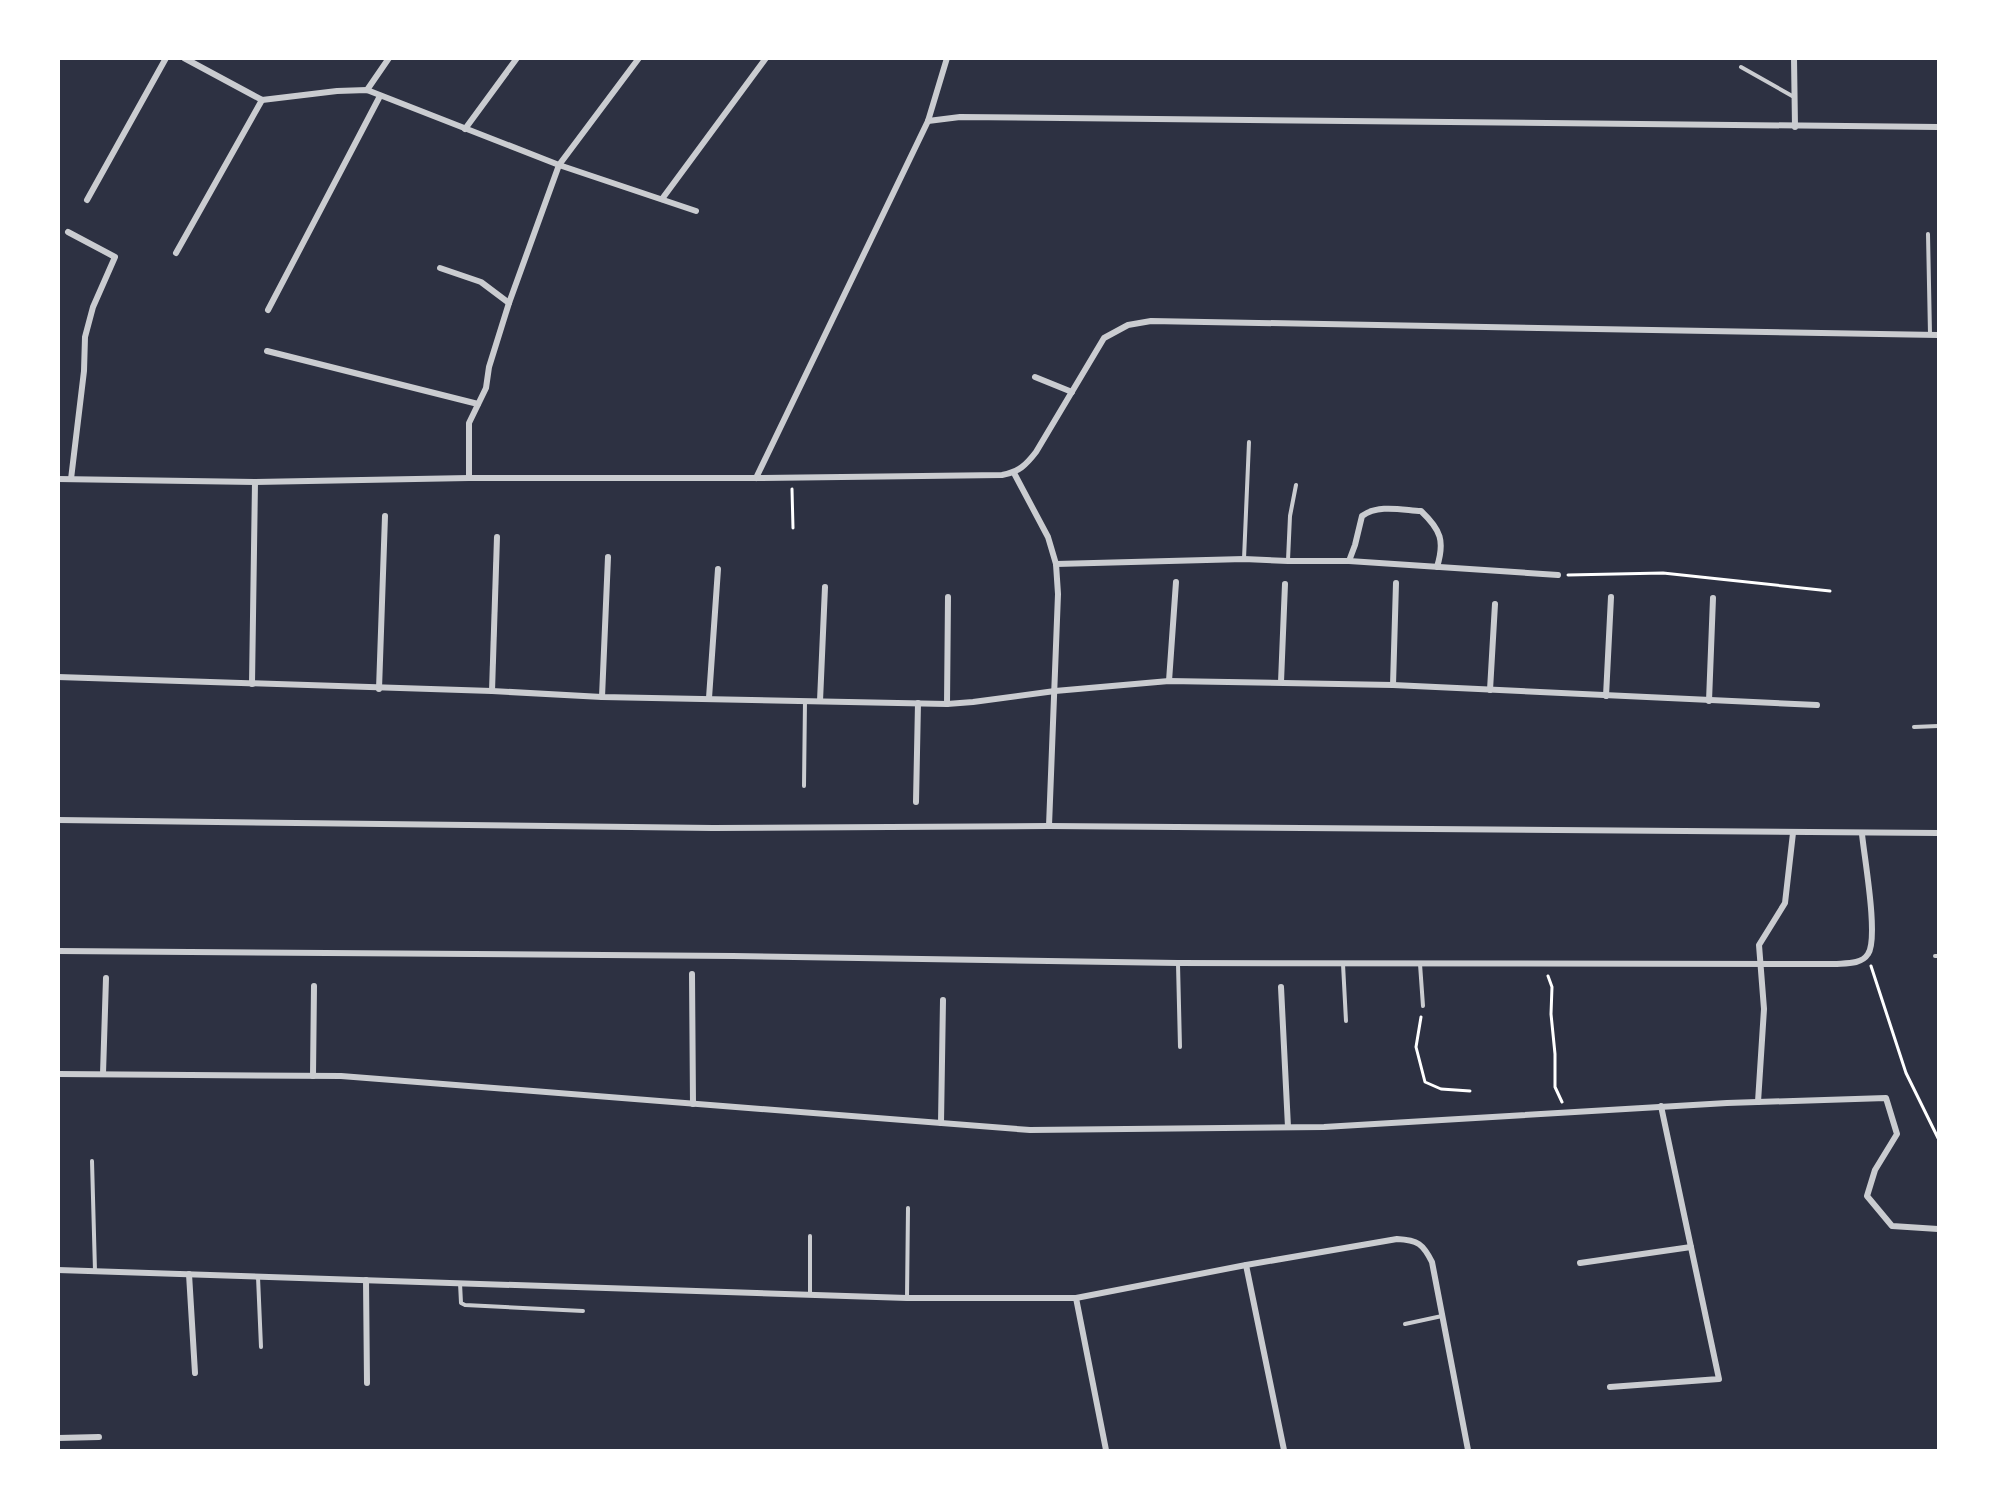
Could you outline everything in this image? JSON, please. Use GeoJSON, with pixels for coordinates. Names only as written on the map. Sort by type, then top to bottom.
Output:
{"type":"FeatureCollection","features":[{"type":"Feature","properties":{"kind":"street"},"geometry":{"type":"LineString","coordinates":[[87,200],[166,58]]}},
{"type":"Feature","properties":{"kind":"street"},"geometry":{"type":"LineString","coordinates":[[184,58],[262,100],[337,91],[368,90],[559,165],[696,211]]}},
{"type":"Feature","properties":{"kind":"street"},"geometry":{"type":"LineString","coordinates":[[368,90],[389,58]]}},
{"type":"Feature","properties":{"kind":"street"},"geometry":{"type":"LineString","coordinates":[[465,129],[517,58]]}},
{"type":"Feature","properties":{"kind":"street"},"geometry":{"type":"LineString","coordinates":[[469,478],[469,423],[486,388],[489,367],[509,303],[559,165],[639,58]]}},
{"type":"Feature","properties":{"kind":"street"},"geometry":{"type":"LineString","coordinates":[[662,200],[766,58]]}},
{"type":"Feature","properties":{"kind":"street"},"geometry":{"type":"LineString","coordinates":[[756,478],[928,121],[947,58]]}},
{"type":"Feature","properties":{"kind":"street"},"geometry":{"type":"LineString","coordinates":[[1794,58],[1795,127]]}},
{"type":"Feature","properties":{"kind":"street"},"geometry":{"type":"LineString","coordinates":[[267,310],[380,96]]}},
{"type":"Feature","properties":{"kind":"street"},"geometry":{"type":"LineString","coordinates":[[176,253],[262,100]]}},
{"type":"Feature","properties":{"kind":"street"},"geometry":{"type":"LineString","coordinates":[[928,121],[960,117],[1938,127]]}},
{"type":"Feature","properties":{"kind":"street"},"geometry":{"type":"LineString","coordinates":[[68,232],[115,257],[93,307],[86,337],[72,479]]}},
{"type":"Feature","properties":{"kind":"street"},"geometry":{"type":"LineString","coordinates":[[440,268],[481,282],[509,303]]}},
{"type":"Feature","properties":{"kind":"street"},"geometry":{"type":"LineString","coordinates":[[58,479],[255,482],[469,478],[792,478],[1002,475],[1014,473],[1025,466],[1036,452],[1104,338],[1128,325],[1151,321],[1938,335]]}},
{"type":"Feature","properties":{"kind":"street"},"geometry":{"type":"LineString","coordinates":[[267,351],[478,404]]}},
{"type":"Feature","properties":{"kind":"street"},"geometry":{"type":"LineString","coordinates":[[1035,377],[1072,392]]}},
{"type":"Feature","properties":{"kind":"street"},"geometry":{"type":"LineString","coordinates":[[1014,473],[1048,537],[1056,564],[1058,594],[1049,826]]}},
{"type":"Feature","properties":{"kind":"street"},"geometry":{"type":"LineString","coordinates":[[252,684],[255,482]]}},
{"type":"Feature","properties":{"kind":"street"},"geometry":{"type":"LineString","coordinates":[[1349,561],[1362,516],[1370,510],[1421,511],[1436,526],[1440,536],[1441,547],[1437,567]]}},
{"type":"Feature","properties":{"kind":"street"},"geometry":{"type":"LineString","coordinates":[[379,689],[385,516]]}},
{"type":"Feature","properties":{"kind":"street"},"geometry":{"type":"LineString","coordinates":[[492,691],[497,537]]}},
{"type":"Feature","properties":{"kind":"street"},"geometry":{"type":"LineString","coordinates":[[602,697],[608,557]]}},
{"type":"Feature","properties":{"kind":"street"},"geometry":{"type":"LineString","coordinates":[[1056,564],[1244,558],[1349,561],[1558,575]]}},
{"type":"Feature","properties":{"kind":"street"},"geometry":{"type":"LineString","coordinates":[[709,698],[718,568]]}},
{"type":"Feature","properties":{"kind":"street"},"geometry":{"type":"LineString","coordinates":[[1169,681],[1176,582]]}},
{"type":"Feature","properties":{"kind":"street"},"geometry":{"type":"LineString","coordinates":[[1393,685],[1395,583]]}},
{"type":"Feature","properties":{"kind":"street"},"geometry":{"type":"LineString","coordinates":[[1281,682],[1285,584]]}},
{"type":"Feature","properties":{"kind":"street"},"geometry":{"type":"LineString","coordinates":[[820,701],[825,587]]}},
{"type":"Feature","properties":{"kind":"street"},"geometry":{"type":"LineString","coordinates":[[947,704],[948,597]]}},
{"type":"Feature","properties":{"kind":"street"},"geometry":{"type":"LineString","coordinates":[[1606,696],[1611,597]]}},
{"type":"Feature","properties":{"kind":"street"},"geometry":{"type":"LineString","coordinates":[[1709,701],[1713,598]]}},
{"type":"Feature","properties":{"kind":"street"},"geometry":{"type":"LineString","coordinates":[[1490,690],[1495,604]]}},
{"type":"Feature","properties":{"kind":"street"},"geometry":{"type":"LineString","coordinates":[[58,677],[492,691],[602,697],[947,704],[1055,691],[1169,681],[1281,682],[1393,685],[1817,705]]}},
{"type":"Feature","properties":{"kind":"street"},"geometry":{"type":"LineString","coordinates":[[916,802],[918,703]]}},
{"type":"Feature","properties":{"kind":"street"},"geometry":{"type":"LineString","coordinates":[[58,820],[701,828],[1049,826],[1938,833]]}},
{"type":"Feature","properties":{"kind":"street"},"geometry":{"type":"LineString","coordinates":[[1758,1102],[1764,1009],[1759,945],[1785,903],[1793,833]]}},
{"type":"Feature","properties":{"kind":"street"},"geometry":{"type":"LineString","coordinates":[[58,951],[733,956],[1178,963],[1834,964],[1857,962],[1868,955],[1871,945],[1872,921],[1862,834]]}},
{"type":"Feature","properties":{"kind":"street"},"geometry":{"type":"LineString","coordinates":[[692,974],[693,1104]]}},
{"type":"Feature","properties":{"kind":"street"},"geometry":{"type":"LineString","coordinates":[[103,1074],[106,978]]}},
{"type":"Feature","properties":{"kind":"street"},"geometry":{"type":"LineString","coordinates":[[313,1076],[314,986]]}},
{"type":"Feature","properties":{"kind":"street"},"geometry":{"type":"LineString","coordinates":[[1281,987],[1288,1127]]}},
{"type":"Feature","properties":{"kind":"street"},"geometry":{"type":"LineString","coordinates":[[941,1123],[943,1000]]}},
{"type":"Feature","properties":{"kind":"street"},"geometry":{"type":"LineString","coordinates":[[58,1074],[341,1076],[1030,1130],[1335,1126],[1661,1106],[1886,1098],[1897,1134],[1875,1170],[1867,1196],[1892,1226],[1938,1229]]}},
{"type":"Feature","properties":{"kind":"street"},"geometry":{"type":"LineString","coordinates":[[1610,1387],[1719,1379],[1661,1106]]}},
{"type":"Feature","properties":{"kind":"street"},"geometry":{"type":"LineString","coordinates":[[58,1270],[907,1298],[1076,1298],[1246,1265],[1397,1239],[1412,1240],[1424,1248],[1432,1262],[1468,1450]]}},
{"type":"Feature","properties":{"kind":"street"},"geometry":{"type":"LineString","coordinates":[[1580,1263],[1691,1247]]}},
{"type":"Feature","properties":{"kind":"street"},"geometry":{"type":"LineString","coordinates":[[1246,1265],[1284,1450]]}},
{"type":"Feature","properties":{"kind":"street"},"geometry":{"type":"LineString","coordinates":[[189,1274],[195,1373]]}},
{"type":"Feature","properties":{"kind":"street"},"geometry":{"type":"LineString","coordinates":[[366,1280],[367,1383]]}},
{"type":"Feature","properties":{"kind":"street"},"geometry":{"type":"LineString","coordinates":[[1076,1298],[1106,1450]]}},
{"type":"Feature","properties":{"kind":"street"},"geometry":{"type":"LineString","coordinates":[[58,1438],[99,1437]]}},
{"type":"Feature","properties":{"kind":"lane"},"geometry":{"type":"LineString","coordinates":[[1741,67],[1794,97]]}},
{"type":"Feature","properties":{"kind":"lane"},"geometry":{"type":"LineString","coordinates":[[1928,234],[1930,335]]}},
{"type":"Feature","properties":{"kind":"lane"},"geometry":{"type":"LineString","coordinates":[[1244,558],[1250,442]]}},
{"type":"Feature","properties":{"kind":"lane"},"geometry":{"type":"LineString","coordinates":[[1288,561],[1290,516],[1296,484]]}},
{"type":"Feature","properties":{"kind":"lane"},"geometry":{"type":"LineString","coordinates":[[804,786],[805,701]]}},
{"type":"Feature","properties":{"kind":"lane"},"geometry":{"type":"LineString","coordinates":[[1914,727],[1938,726]]}},
{"type":"Feature","properties":{"kind":"lane"},"geometry":{"type":"LineString","coordinates":[[1178,963],[1180,1047]]}},
{"type":"Feature","properties":{"kind":"lane"},"geometry":{"type":"LineString","coordinates":[[1343,963],[1346,1021]]}},
{"type":"Feature","properties":{"kind":"lane"},"geometry":{"type":"LineString","coordinates":[[1420,963],[1423,1006]]}},
{"type":"Feature","properties":{"kind":"lane"},"geometry":{"type":"LineString","coordinates":[[92,1161],[95,1271]]}},
{"type":"Feature","properties":{"kind":"lane"},"geometry":{"type":"LineString","coordinates":[[907,1298],[908,1208]]}},
{"type":"Feature","properties":{"kind":"lane"},"geometry":{"type":"LineString","coordinates":[[810,1236],[810,1293]]}},
{"type":"Feature","properties":{"kind":"lane"},"geometry":{"type":"LineString","coordinates":[[258,1276],[261,1347]]}},
{"type":"Feature","properties":{"kind":"lane"},"geometry":{"type":"LineString","coordinates":[[460,1282],[461,1303],[465,1305],[583,1311]]}},
{"type":"Feature","properties":{"kind":"lane"},"geometry":{"type":"LineString","coordinates":[[1405,1324],[1442,1316]]}},
{"type":"Feature","properties":{"kind":"path"},"geometry":{"type":"LineString","coordinates":[[792,478],[794,528]]}},
{"type":"Feature","properties":{"kind":"path"},"geometry":{"type":"LineString","coordinates":[[1558,575],[1663,573],[1830,591]]}},
{"type":"Feature","properties":{"kind":"path"},"geometry":{"type":"LineString","coordinates":[[1868,955],[1906,1073],[1938,1138]]}},
{"type":"Feature","properties":{"kind":"path"},"geometry":{"type":"LineString","coordinates":[[1543,963],[1552,987],[1551,1014],[1555,1054],[1555,1087],[1565,1109]]}},
{"type":"Feature","properties":{"kind":"path"},"geometry":{"type":"LineString","coordinates":[[1423,1006],[1416,1047],[1425,1082],[1441,1089],[1470,1091]]}}]}
